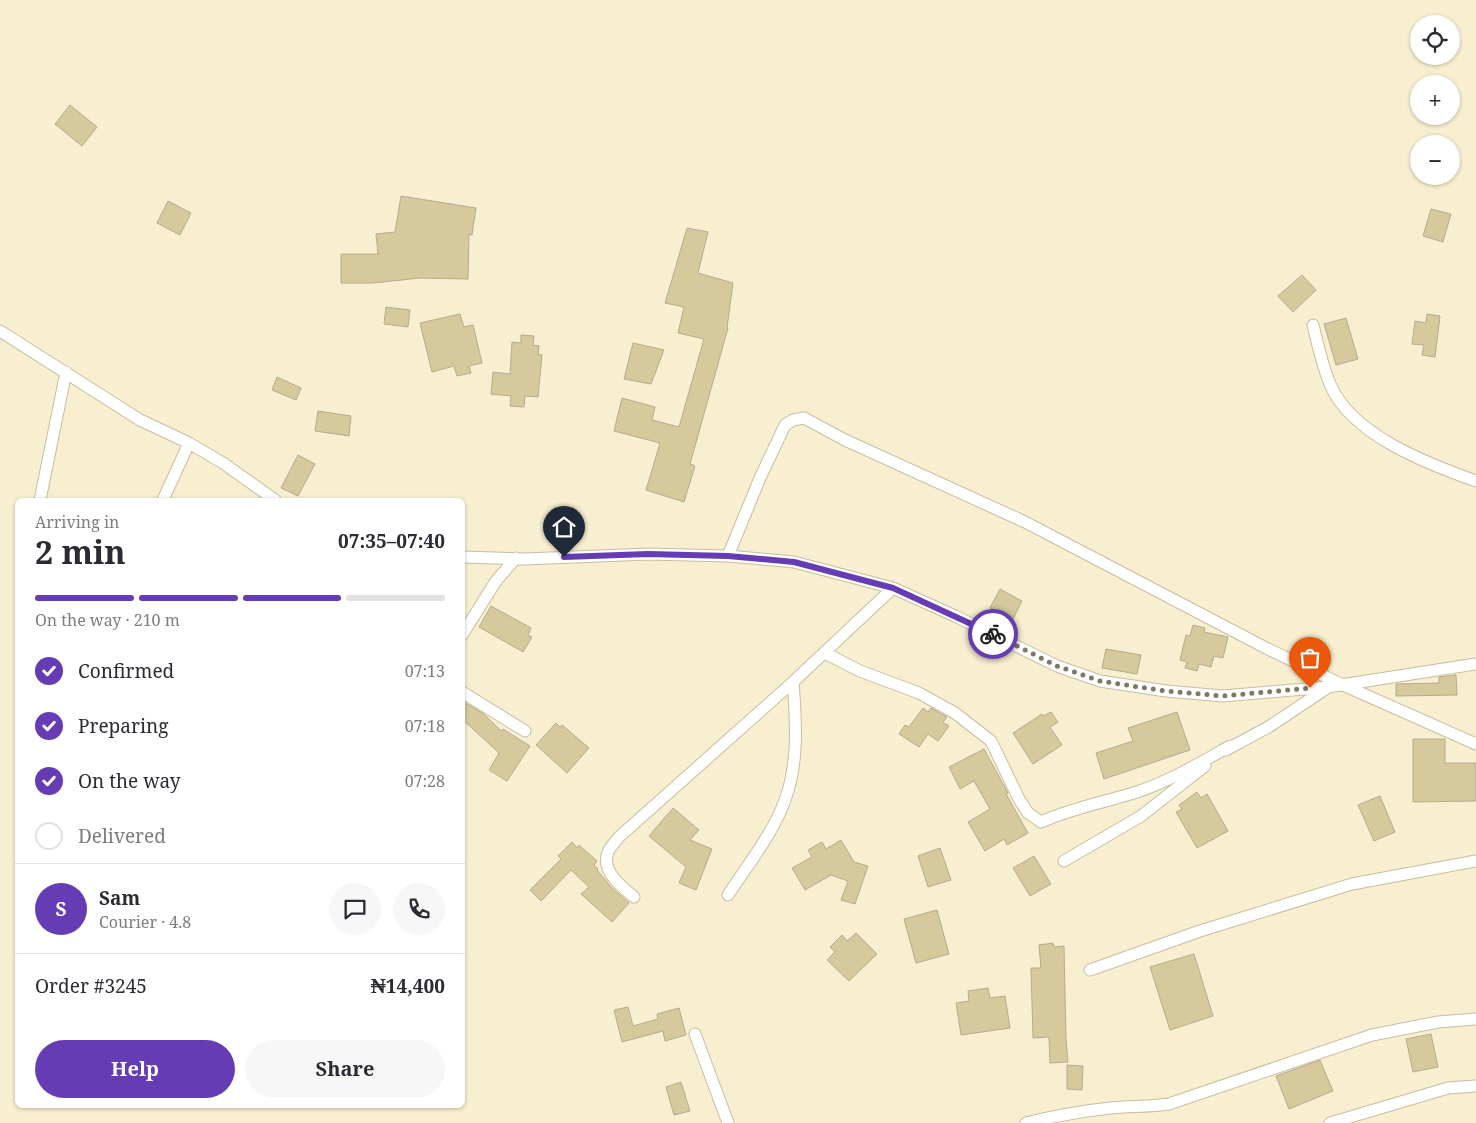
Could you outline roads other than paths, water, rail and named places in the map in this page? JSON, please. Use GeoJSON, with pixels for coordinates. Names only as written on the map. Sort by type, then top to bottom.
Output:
{"type":"FeatureCollection","features":[{"type":"Feature","properties":{"kind":"street"},"geometry":{"type":"LineString","coordinates":[[1313,325],[1330,386],[1344,409],[1383,440],[1432,465],[1476,482]]}},
{"type":"Feature","properties":{"kind":"street"},"geometry":{"type":"LineString","coordinates":[[0,331],[140,420],[190,443],[223,463],[272,498]]}},
{"type":"Feature","properties":{"kind":"street"},"geometry":{"type":"LineString","coordinates":[[40,498],[66,372]]}},
{"type":"Feature","properties":{"kind":"street"},"geometry":{"type":"LineString","coordinates":[[728,556],[760,478],[785,425],[793,420],[804,418],[845,440],[1025,522],[1268,649],[1343,685],[1476,744]]}},
{"type":"Feature","properties":{"kind":"street"},"geometry":{"type":"LineString","coordinates":[[164,498],[190,443]]}},
{"type":"Feature","properties":{"kind":"street"},"geometry":{"type":"LineString","coordinates":[[465,558],[602,555],[728,556],[794,562],[893,588],[1057,666],[1100,681],[1166,691],[1223,696],[1328,687],[1476,664]]}},
{"type":"Feature","properties":{"kind":"street"},"geometry":{"type":"LineString","coordinates":[[465,630],[496,581],[516,558]]}},
{"type":"Feature","properties":{"kind":"street"},"geometry":{"type":"LineString","coordinates":[[634,897],[615,880],[608,868],[608,851],[619,837],[825,653],[893,588]]}},
{"type":"Feature","properties":{"kind":"street"},"geometry":{"type":"LineString","coordinates":[[825,653],[860,671],[919,693],[955,713],[991,741],[1019,799],[1028,813],[1041,822],[1056,815],[1138,791],[1168,780],[1270,726],[1328,687]]}},
{"type":"Feature","properties":{"kind":"street"},"geometry":{"type":"LineString","coordinates":[[728,894],[777,819],[786,799],[792,772],[796,734],[793,682]]}},
{"type":"Feature","properties":{"kind":"street"},"geometry":{"type":"LineString","coordinates":[[465,694],[526,731]]}},
{"type":"Feature","properties":{"kind":"street"},"geometry":{"type":"LineString","coordinates":[[1064,861],[1141,816],[1230,746]]}},
{"type":"Feature","properties":{"kind":"street"},"geometry":{"type":"LineString","coordinates":[[1090,970],[1200,931],[1352,884],[1476,861]]}},
{"type":"Feature","properties":{"kind":"street"},"geometry":{"type":"LineString","coordinates":[[1026,1123],[1073,1112],[1169,1104],[1372,1035],[1438,1022],[1476,1019]]}},
{"type":"Feature","properties":{"kind":"street"},"geometry":{"type":"LineString","coordinates":[[695,1034],[728,1123]]}},
{"type":"Feature","properties":{"kind":"street"},"geometry":{"type":"LineString","coordinates":[[1330,1123],[1448,1088],[1476,1086]]}}]}
